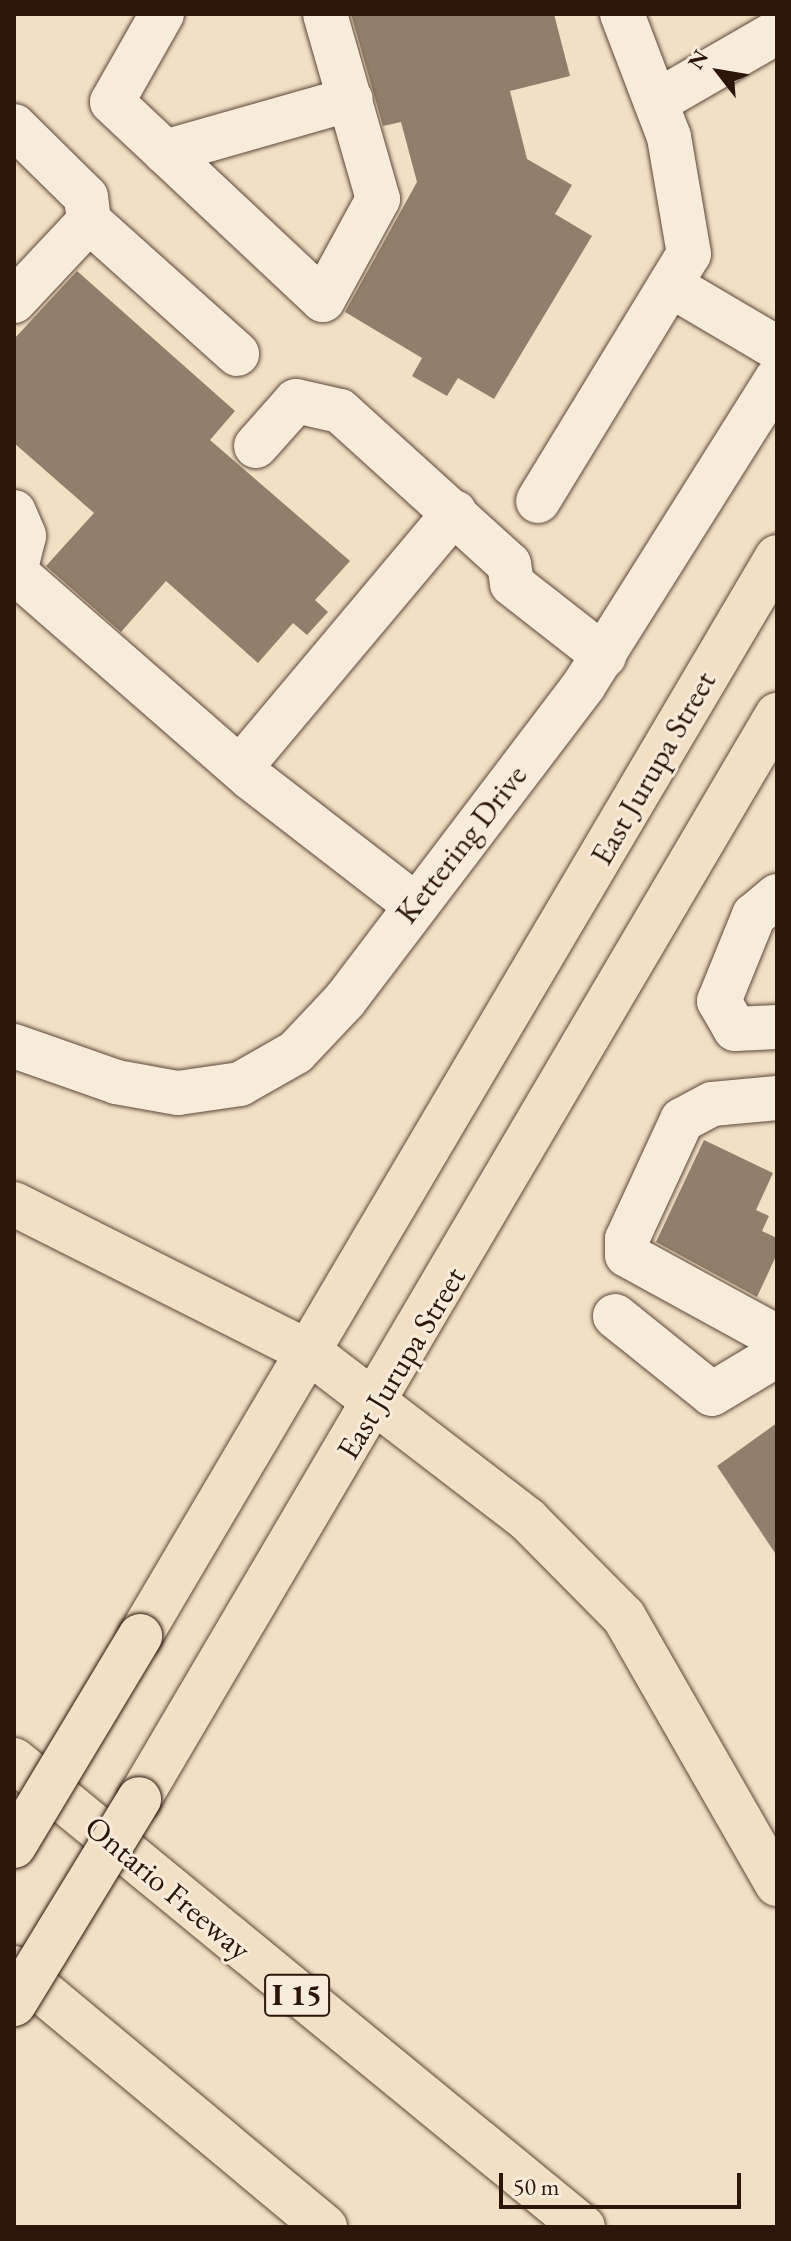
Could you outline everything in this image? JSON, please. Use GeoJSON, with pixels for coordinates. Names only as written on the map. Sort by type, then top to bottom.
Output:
{"type":"FeatureCollection","features":[{"type":"Feature","properties":{"kind":"main road","name":"East Jurupa Street"},"geometry":{"type":"LineString","coordinates":[[14,1846],[312,1354],[777,557]]}},
{"type":"Feature","properties":{"kind":"main road","name":"East Jurupa Street"},"geometry":{"type":"LineString","coordinates":[[14,2004],[380,1400],[777,715]]}},
{"type":"Feature","properties":{"kind":"main road"},"geometry":{"type":"LineString","coordinates":[[14,1204],[312,1354],[380,1400],[528,1520],[624,1617],[777,1884]]}},
{"type":"Feature","properties":{"kind":"main road","name":"Ontario Freeway"},"geometry":{"type":"LineString","coordinates":[[14,1760],[583,2227]]}},
{"type":"Feature","properties":{"kind":"main road"},"geometry":{"type":"LineString","coordinates":[[14,1968],[325,2227]]}},
{"type":"Feature","properties":{"kind":"street"},"geometry":{"type":"LineString","coordinates":[[162,14],[112,102],[323,300],[378,199],[325,14]]}},
{"type":"Feature","properties":{"kind":"street"},"geometry":{"type":"LineString","coordinates":[[538,501],[689,254],[656,102],[622,14]]}},
{"type":"Feature","properties":{"kind":"street"},"geometry":{"type":"LineString","coordinates":[[656,102],[777,32]]}},
{"type":"Feature","properties":{"kind":"street"},"geometry":{"type":"LineString","coordinates":[[165,152],[351,99]]}},
{"type":"Feature","properties":{"kind":"street"},"geometry":{"type":"LineString","coordinates":[[14,126],[86,197],[89,221],[237,354]]}},
{"type":"Feature","properties":{"kind":"street"},"geometry":{"type":"LineString","coordinates":[[14,301],[89,221]]}},
{"type":"Feature","properties":{"kind":"street"},"geometry":{"type":"LineString","coordinates":[[670,285],[777,348]]}},
{"type":"Feature","properties":{"kind":"street","name":"Kettering Drive"},"geometry":{"type":"LineString","coordinates":[[14,1046],[116,1082],[178,1093],[240,1084],[296,1052],[604,656],[777,379]]}},
{"type":"Feature","properties":{"kind":"street"},"geometry":{"type":"LineString","coordinates":[[256,446],[296,401],[340,411],[509,564],[512,584],[604,656]]}},
{"type":"Feature","properties":{"kind":"street"},"geometry":{"type":"LineString","coordinates":[[14,512],[24,536],[15,575],[240,768],[414,904]]}},
{"type":"Feature","properties":{"kind":"street"},"geometry":{"type":"LineString","coordinates":[[240,768],[455,512]]}},
{"type":"Feature","properties":{"kind":"street"},"geometry":{"type":"LineString","coordinates":[[777,896],[754,915],[719,1001],[735,1029],[777,1027]]}},
{"type":"Feature","properties":{"kind":"street"},"geometry":{"type":"LineString","coordinates":[[777,1098],[712,1104],[682,1120],[627,1247],[637,1264],[777,1337]]}},
{"type":"Feature","properties":{"kind":"street"},"geometry":{"type":"LineString","coordinates":[[615,1316],[712,1394],[777,1355]]}},
{"type":"Feature","properties":{"kind":"building"},"geometry":{"type":"Polygon","coordinates":[[[351,14],[554,14],[570,76],[510,91],[527,159],[572,185],[555,214],[592,236],[494,399],[458,378],[447,396],[412,376],[422,358],[345,312],[417,182],[401,122],[383,126],[351,14]]]}},
{"type":"Feature","properties":{"kind":"building"},"geometry":{"type":"Polygon","coordinates":[[[77,271],[235,411],[210,440],[350,561],[315,600],[328,612],[307,635],[293,623],[258,663],[166,581],[121,632],[46,566],[94,513],[14,443],[14,339],[77,271]]]}},
{"type":"Feature","properties":{"kind":"building"},"geometry":{"type":"Polygon","coordinates":[[[704,1140],[773,1173],[756,1210],[769,1216],[762,1231],[777,1238],[777,1254],[757,1297],[656,1242],[704,1140]]]}},
{"type":"Feature","properties":{"kind":"building"},"geometry":{"type":"Polygon","coordinates":[[[777,1423],[777,1556],[717,1466],[777,1423]]]}}]}
